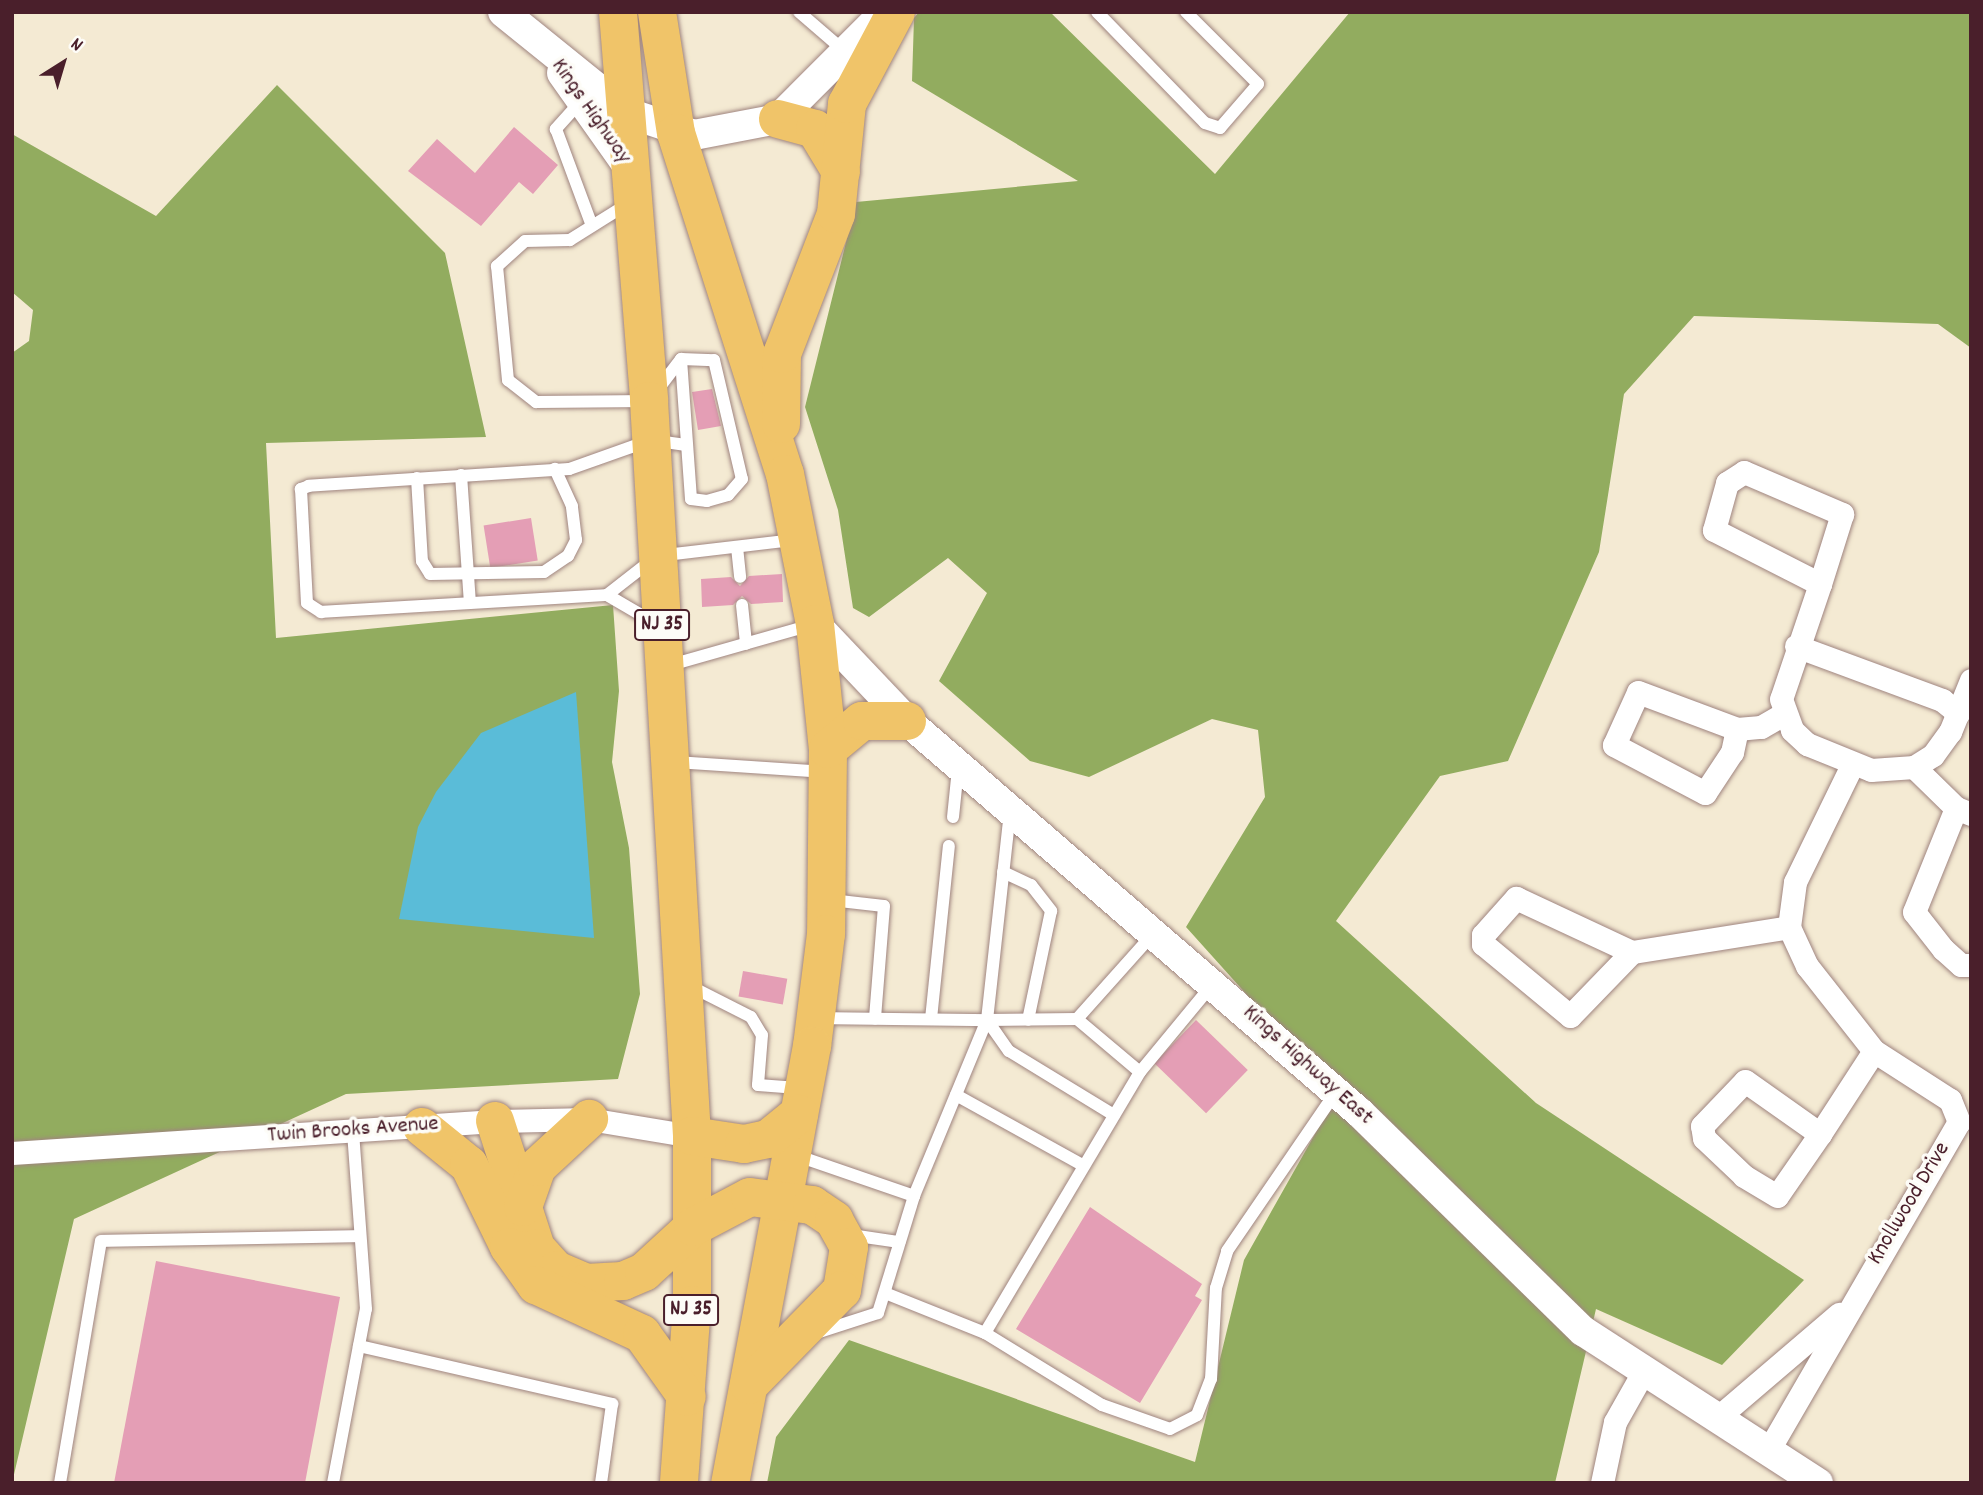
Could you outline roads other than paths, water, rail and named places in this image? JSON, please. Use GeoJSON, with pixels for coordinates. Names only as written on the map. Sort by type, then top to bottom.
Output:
{"type":"FeatureCollection","features":[{"type":"Feature","properties":{"kind":"highway","name":"NJ 35"},"geometry":{"type":"LineString","coordinates":[[618,12],[635,187],[649,401],[668,442],[657,556],[684,983],[692,1136],[693,1227],[687,1397],[679,1483]]}},
{"type":"Feature","properties":{"kind":"highway"},"geometry":{"type":"LineString","coordinates":[[657,12],[676,132],[749,412],[785,474]]}},
{"type":"Feature","properties":{"kind":"highway"},"geometry":{"type":"LineString","coordinates":[[730,1483],[816,1018],[827,900],[829,761],[815,624],[785,474],[782,354],[830,233],[855,79],[895,12]]}},
{"type":"Feature","properties":{"kind":"highway"},"geometry":{"type":"LineString","coordinates":[[778,119],[815,130],[841,172]]}},
{"type":"Feature","properties":{"kind":"highway"},"geometry":{"type":"LineString","coordinates":[[829,761],[862,721],[907,720]]}},
{"type":"Feature","properties":{"kind":"highway"},"geometry":{"type":"LineString","coordinates":[[692,1136],[744,1144],[768,1139],[801,1101]]}},
{"type":"Feature","properties":{"kind":"highway"},"geometry":{"type":"LineString","coordinates":[[523,1208],[537,1167],[589,1119]]}},
{"type":"Feature","properties":{"kind":"highway"},"geometry":{"type":"LineString","coordinates":[[495,1121],[523,1208],[545,1260],[586,1283],[623,1281],[644,1272],[693,1227],[750,1197],[822,1210],[844,1234],[851,1261],[847,1279],[797,1337],[749,1385]]}},
{"type":"Feature","properties":{"kind":"highway"},"geometry":{"type":"LineString","coordinates":[[422,1127],[469,1165],[509,1247],[536,1285],[642,1334],[687,1397]]}},
{"type":"Feature","properties":{"kind":"street","name":"Kings Highway"},"geometry":{"type":"LineString","coordinates":[[503,12],[546,50],[628,113],[676,132]]}},
{"type":"Feature","properties":{"kind":"street"},"geometry":{"type":"LineString","coordinates":[[676,132],[718,133],[778,119],[843,50],[886,12]]}},
{"type":"Feature","properties":{"kind":"street","name":"Kings Highway"},"geometry":{"type":"LineString","coordinates":[[546,50],[635,187]]}},
{"type":"Feature","properties":{"kind":"street"},"geometry":{"type":"LineString","coordinates":[[1820,584],[1714,530],[1715,512],[1735,473],[1842,513],[1820,584],[1797,646],[1781,699],[1785,713],[1807,744],[1853,763],[1891,771],[1914,767],[1933,755],[1958,713],[1971,680]]}},
{"type":"Feature","properties":{"kind":"street","name":"Kings Highway East"},"geometry":{"type":"LineString","coordinates":[[815,624],[907,720],[1156,930],[1337,1092],[1548,1299],[1642,1374],[1818,1483]]}},
{"type":"Feature","properties":{"kind":"street"},"geometry":{"type":"LineString","coordinates":[[1797,646],[1942,701],[1958,713]]}},
{"type":"Feature","properties":{"kind":"street"},"geometry":{"type":"LineString","coordinates":[[1738,729],[1732,752],[1705,793],[1614,744],[1629,704],[1644,690],[1738,729],[1761,727],[1785,713]]}},
{"type":"Feature","properties":{"kind":"street"},"geometry":{"type":"LineString","coordinates":[[1632,952],[1570,1016],[1487,948],[1483,935],[1516,898],[1632,952],[1789,927],[1795,882],[1853,763]]}},
{"type":"Feature","properties":{"kind":"street"},"geometry":{"type":"LineString","coordinates":[[1914,767],[1964,811],[1914,912],[1943,949],[1961,965],[1971,965]]}},
{"type":"Feature","properties":{"kind":"street","name":"Knollwood Drive"},"geometry":{"type":"LineString","coordinates":[[1768,1451],[1847,1307],[1936,1163],[1965,1105],[1874,1051],[1807,966],[1789,927]]}},
{"type":"Feature","properties":{"kind":"street"},"geometry":{"type":"LineString","coordinates":[[1820,1134],[1745,1081],[1702,1126],[1704,1138],[1744,1176],[1777,1196],[1820,1134],[1874,1051]]}},
{"type":"Feature","properties":{"kind":"street","name":"Twin Brooks Avenue"},"geometry":{"type":"LineString","coordinates":[[12,1153],[495,1121],[589,1119],[692,1136]]}},
{"type":"Feature","properties":{"kind":"street","name":"Knollwood Drive"},"geometry":{"type":"LineString","coordinates":[[1716,1419],[1847,1307]]}},
{"type":"Feature","properties":{"kind":"street"},"geometry":{"type":"LineString","coordinates":[[1602,1483],[1615,1422],[1642,1374]]}},
{"type":"Feature","properties":{"kind":"lane"},"geometry":{"type":"LineString","coordinates":[[799,12],[843,50]]}},
{"type":"Feature","properties":{"kind":"lane"},"geometry":{"type":"LineString","coordinates":[[1097,12],[1205,123],[1220,128],[1258,84],[1186,12]]}},
{"type":"Feature","properties":{"kind":"lane"},"geometry":{"type":"LineString","coordinates":[[581,101],[556,129],[592,226]]}},
{"type":"Feature","properties":{"kind":"lane"},"geometry":{"type":"LineString","coordinates":[[635,187],[592,226],[570,240],[525,241],[498,266],[508,380],[536,402],[649,401],[681,359]]}},
{"type":"Feature","properties":{"kind":"lane"},"geometry":{"type":"LineString","coordinates":[[681,359],[714,360],[749,412],[742,479],[728,495],[691,499],[668,442],[681,359]]}},
{"type":"Feature","properties":{"kind":"lane"},"geometry":{"type":"LineString","coordinates":[[662,628],[607,595],[321,612],[307,603],[301,489],[417,478],[555,470],[600,463],[668,442]]}},
{"type":"Feature","properties":{"kind":"lane"},"geometry":{"type":"LineString","coordinates":[[417,478],[425,569],[438,577],[468,577],[544,572],[568,556],[576,518],[555,470]]}},
{"type":"Feature","properties":{"kind":"lane"},"geometry":{"type":"LineString","coordinates":[[461,475],[470,603]]}},
{"type":"Feature","properties":{"kind":"lane"},"geometry":{"type":"LineString","coordinates":[[607,595],[657,556],[798,540]]}},
{"type":"Feature","properties":{"kind":"lane"},"geometry":{"type":"LineString","coordinates":[[737,547],[740,576]]}},
{"type":"Feature","properties":{"kind":"lane"},"geometry":{"type":"LineString","coordinates":[[742,605],[746,644]]}},
{"type":"Feature","properties":{"kind":"lane"},"geometry":{"type":"LineString","coordinates":[[665,667],[815,624]]}},
{"type":"Feature","properties":{"kind":"lane"},"geometry":{"type":"LineString","coordinates":[[671,761],[829,761]]}},
{"type":"Feature","properties":{"kind":"lane"},"geometry":{"type":"LineString","coordinates":[[953,817],[959,764]]}},
{"type":"Feature","properties":{"kind":"lane"},"geometry":{"type":"LineString","coordinates":[[797,1337],[877,1313],[886,1293],[914,1196],[986,1020],[1010,807]]}},
{"type":"Feature","properties":{"kind":"lane"},"geometry":{"type":"LineString","coordinates":[[931,1019],[949,846]]}},
{"type":"Feature","properties":{"kind":"lane"},"geometry":{"type":"LineString","coordinates":[[1003,872],[1031,886],[1051,912],[1028,1020]]}},
{"type":"Feature","properties":{"kind":"lane"},"geometry":{"type":"LineString","coordinates":[[827,900],[884,906],[875,1019]]}},
{"type":"Feature","properties":{"kind":"lane"},"geometry":{"type":"LineString","coordinates":[[1077,1019],[1156,930]]}},
{"type":"Feature","properties":{"kind":"lane"},"geometry":{"type":"LineString","coordinates":[[985,1333],[1140,1072],[1214,982]]}},
{"type":"Feature","properties":{"kind":"lane"},"geometry":{"type":"LineString","coordinates":[[684,983],[751,1017],[762,1035],[758,1085],[801,1101]]}},
{"type":"Feature","properties":{"kind":"lane"},"geometry":{"type":"LineString","coordinates":[[816,1018],[1077,1019],[1140,1072]]}},
{"type":"Feature","properties":{"kind":"lane"},"geometry":{"type":"LineString","coordinates":[[986,1020],[1009,1051],[1114,1115]]}},
{"type":"Feature","properties":{"kind":"lane"},"geometry":{"type":"LineString","coordinates":[[886,1293],[985,1333],[1102,1405],[1170,1429],[1198,1415],[1213,1370],[1216,1288],[1227,1251],[1337,1092]]}},
{"type":"Feature","properties":{"kind":"lane"},"geometry":{"type":"LineString","coordinates":[[956,1095],[1084,1166]]}},
{"type":"Feature","properties":{"kind":"lane"},"geometry":{"type":"LineString","coordinates":[[334,1483],[366,1309],[353,1132]]}},
{"type":"Feature","properties":{"kind":"lane"},"geometry":{"type":"LineString","coordinates":[[792,1154],[914,1196]]}},
{"type":"Feature","properties":{"kind":"lane"},"geometry":{"type":"LineString","coordinates":[[844,1234],[899,1242]]}},
{"type":"Feature","properties":{"kind":"lane"},"geometry":{"type":"LineString","coordinates":[[60,1483],[101,1241],[360,1236]]}},
{"type":"Feature","properties":{"kind":"lane"},"geometry":{"type":"LineString","coordinates":[[359,1346],[612,1404],[601,1483]]}},
{"type":"Feature","properties":{"kind":"water"},"geometry":{"type":"Polygon","coordinates":[[[576,692],[594,938],[399,919],[418,827],[436,792],[481,733],[576,692]]]}}]}
